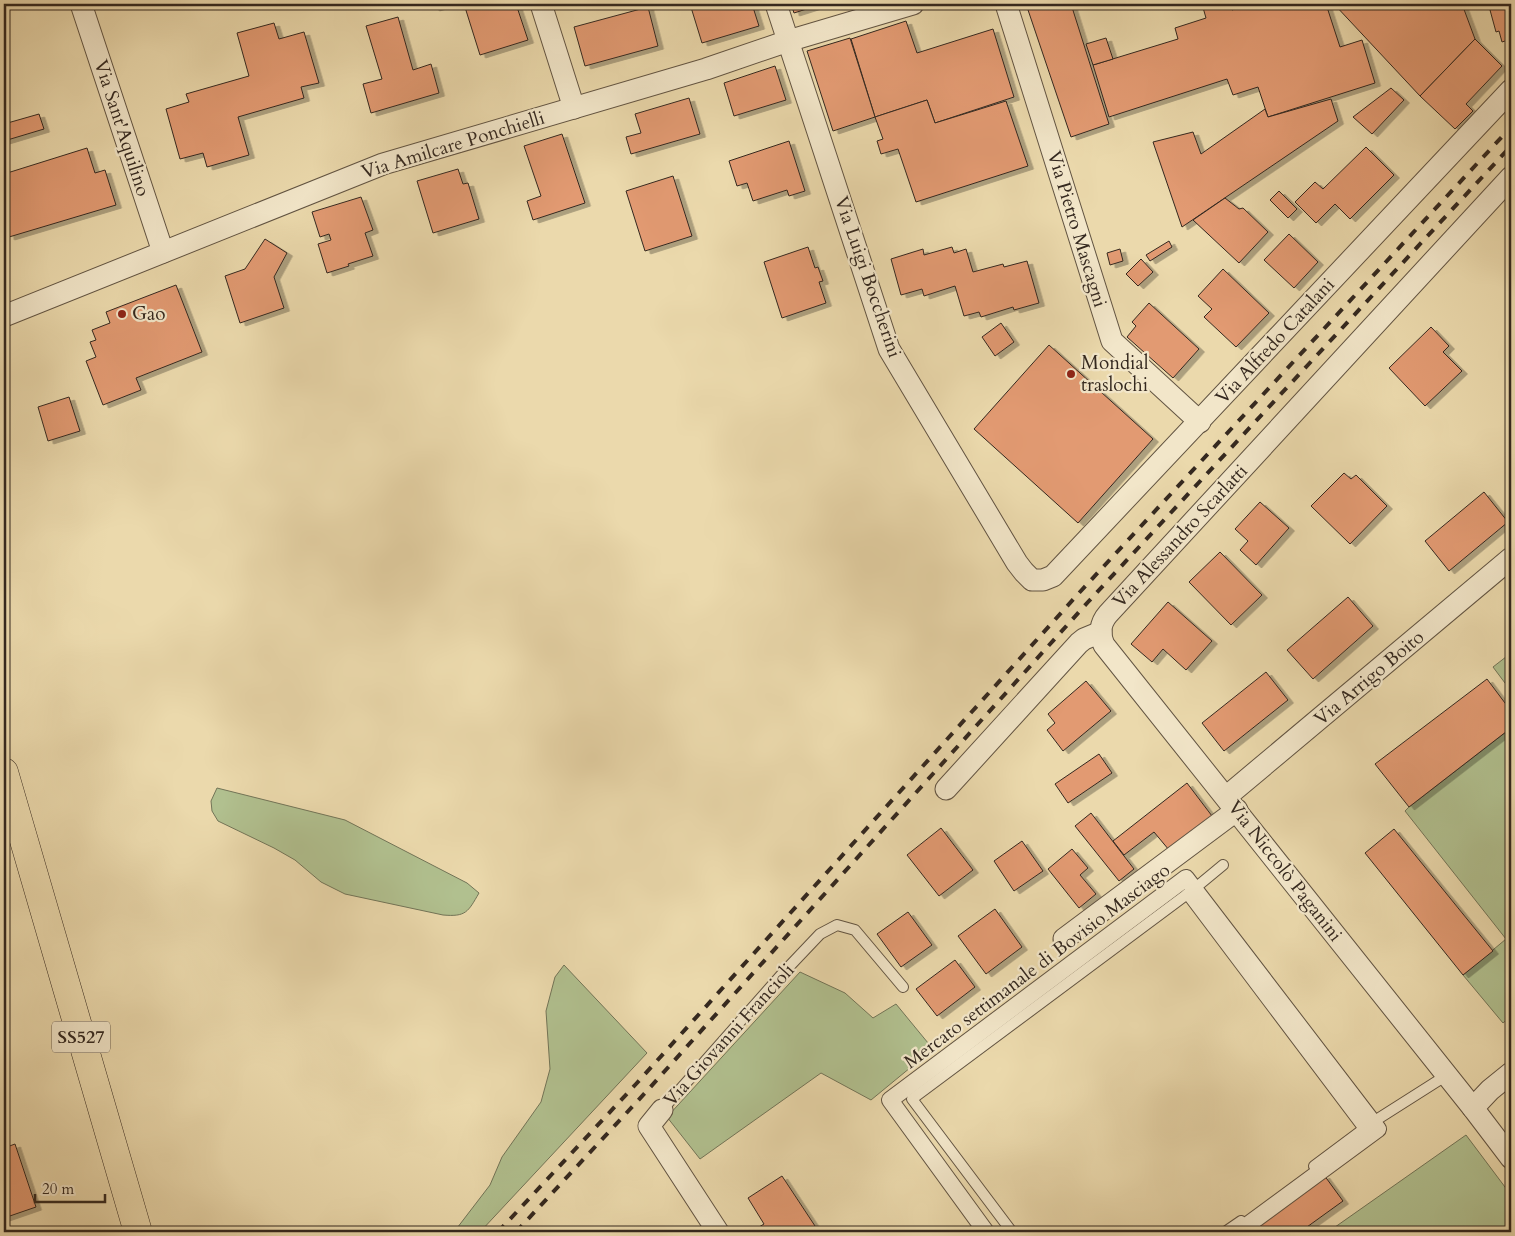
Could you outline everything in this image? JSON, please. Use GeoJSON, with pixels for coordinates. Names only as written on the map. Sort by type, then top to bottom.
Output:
{"type":"FeatureCollection","features":[{"type":"Feature","properties":{"kind":"main road","name":"SS527"},"geometry":{"type":"LineString","coordinates":[[4,772],[138,1232]]}},
{"type":"Feature","properties":{"kind":"street","name":"Via Sant'Aquilino"},"geometry":{"type":"LineString","coordinates":[[81,4],[163,252]]}},
{"type":"Feature","properties":{"kind":"street"},"geometry":{"type":"LineString","coordinates":[[541,4],[574,108]]}},
{"type":"Feature","properties":{"kind":"street","name":"Via Luigi Boccherini"},"geometry":{"type":"LineString","coordinates":[[776,4],[889,349],[1017,563],[1032,580]]}},
{"type":"Feature","properties":{"kind":"street","name":"Via Amilcare Ponchielli"},"geometry":{"type":"LineString","coordinates":[[4,316],[383,164],[706,69],[788,41],[913,4]]}},
{"type":"Feature","properties":{"kind":"street","name":"Via Pietro Mascagni"},"geometry":{"type":"LineString","coordinates":[[1006,4],[1112,341],[1200,422]]}},
{"type":"Feature","properties":{"kind":"street","name":"Via Alfredo Catalani"},"geometry":{"type":"LineString","coordinates":[[1032,580],[1043,580],[1054,576],[1511,90]]}},
{"type":"Feature","properties":{"kind":"street","name":"Via Alessandro Scarlatti"},"geometry":{"type":"LineString","coordinates":[[1101,632],[1103,622],[1108,614],[1511,177]]}},
{"type":"Feature","properties":{"kind":"street","name":"Via Arrigo Boito"},"geometry":{"type":"LineString","coordinates":[[1064,940],[1232,804],[1511,558]]}},
{"type":"Feature","properties":{"kind":"street"},"geometry":{"type":"LineString","coordinates":[[946,789],[1079,643],[1084,638],[1101,632]]}},
{"type":"Feature","properties":{"kind":"street","name":"Via Niccolò Paganini"},"geometry":{"type":"LineString","coordinates":[[1101,632],[1104,645],[1511,1158]]}},
{"type":"Feature","properties":{"kind":"street","name":"Mercato settimanale di Bovisio Masciago"},"geometry":{"type":"LineString","coordinates":[[986,1232],[890,1100],[1186,878],[1190,892],[1369,1126]]}},
{"type":"Feature","properties":{"kind":"street"},"geometry":{"type":"LineString","coordinates":[[1473,1108],[1490,1090],[1511,1073]]}},
{"type":"Feature","properties":{"kind":"street","name":"Via Giovanni Francioli"},"geometry":{"type":"LineString","coordinates":[[662,1110],[649,1126],[718,1232]]}},
{"type":"Feature","properties":{"kind":"street"},"geometry":{"type":"LineString","coordinates":[[1238,1232],[1378,1129],[1369,1126]]}},
{"type":"Feature","properties":{"kind":"lane"},"geometry":{"type":"LineString","coordinates":[[1012,1232],[912,1099],[1190,892],[1223,865]]}},
{"type":"Feature","properties":{"kind":"lane","name":"Via Giovanni Francioli"},"geometry":{"type":"LineString","coordinates":[[662,1110],[783,973],[820,934],[836,925],[855,930],[903,987]]}},
{"type":"Feature","properties":{"kind":"lane"},"geometry":{"type":"LineString","coordinates":[[1226,1232],[1369,1126],[1447,1075]]}},
{"type":"Feature","properties":{"kind":"green space"},"geometry":{"type":"Polygon","coordinates":[[[1511,653],[1511,691],[1493,667],[1511,653]]]}},
{"type":"Feature","properties":{"kind":"green space"},"geometry":{"type":"Polygon","coordinates":[[[1511,728],[1511,1016],[1503,1023],[1463,975],[1506,939],[1405,811],[1511,728]]]}},
{"type":"Feature","properties":{"kind":"green space"},"geometry":{"type":"Polygon","coordinates":[[[217,788],[345,820],[467,883],[479,893],[466,912],[457,915],[443,915],[345,894],[321,882],[295,860],[218,821],[212,811],[211,801],[217,788]]]}},
{"type":"Feature","properties":{"kind":"green space"},"geometry":{"type":"Polygon","coordinates":[[[564,965],[647,1053],[480,1232],[454,1232],[490,1185],[502,1157],[541,1102],[550,1069],[546,1011],[555,977],[564,965]]]}},
{"type":"Feature","properties":{"kind":"green space"},"geometry":{"type":"Polygon","coordinates":[[[800,972],[845,993],[873,1018],[896,1004],[933,1049],[871,1100],[821,1073],[700,1159],[667,1117],[800,972]]]}},
{"type":"Feature","properties":{"kind":"green space"},"geometry":{"type":"Polygon","coordinates":[[[1466,1135],[1511,1195],[1511,1232],[1328,1232],[1466,1135]]]}},
{"type":"Feature","properties":{"kind":"building"},"geometry":{"type":"Polygon","coordinates":[[[433,4],[448,4],[434,8],[433,4]]]}},
{"type":"Feature","properties":{"kind":"building"},"geometry":{"type":"Polygon","coordinates":[[[464,4],[516,4],[528,40],[480,55],[464,4]]]}},
{"type":"Feature","properties":{"kind":"building"},"geometry":{"type":"Polygon","coordinates":[[[690,4],[752,4],[759,26],[702,43],[690,4]]]}},
{"type":"Feature","properties":{"kind":"building"},"geometry":{"type":"Polygon","coordinates":[[[791,4],[815,4],[816,6],[794,13],[791,4]]]}},
{"type":"Feature","properties":{"kind":"building"},"geometry":{"type":"Polygon","coordinates":[[[1026,4],[1071,4],[1109,124],[1071,137],[1026,4]]]}},
{"type":"Feature","properties":{"kind":"building"},"geometry":{"type":"Polygon","coordinates":[[[1202,4],[1230,4],[1232,10],[1251,4],[1326,4],[1340,47],[1362,40],[1375,83],[1268,117],[1258,87],[1233,95],[1227,79],[1109,117],[1093,65],[1178,39],[1175,28],[1206,18],[1202,4]]]}},
{"type":"Feature","properties":{"kind":"building"},"geometry":{"type":"Polygon","coordinates":[[[1334,4],[1462,4],[1475,39],[1420,96],[1334,4]]]}},
{"type":"Feature","properties":{"kind":"building"},"geometry":{"type":"Polygon","coordinates":[[[1497,4],[1511,4],[1511,39],[1502,42],[1499,31],[1496,32],[1490,10],[1498,7],[1497,4]]]}},
{"type":"Feature","properties":{"kind":"building"},"geometry":{"type":"Polygon","coordinates":[[[648,7],[658,46],[585,66],[574,27],[648,7]]]}},
{"type":"Feature","properties":{"kind":"building"},"geometry":{"type":"Polygon","coordinates":[[[398,17],[413,70],[431,64],[439,93],[371,113],[363,84],[382,79],[366,26],[398,17]]]}},
{"type":"Feature","properties":{"kind":"building"},"geometry":{"type":"Polygon","coordinates":[[[906,21],[917,53],[993,29],[1014,97],[935,123],[927,100],[875,117],[851,39],[906,21]]]}},
{"type":"Feature","properties":{"kind":"building"},"geometry":{"type":"Polygon","coordinates":[[[274,23],[279,39],[304,32],[319,83],[301,87],[304,98],[238,117],[249,155],[207,167],[203,153],[180,159],[166,109],[189,102],[186,94],[249,76],[237,33],[274,23]]]}},
{"type":"Feature","properties":{"kind":"building"},"geometry":{"type":"Polygon","coordinates":[[[850,38],[875,117],[833,131],[807,51],[850,38]]]}},
{"type":"Feature","properties":{"kind":"building"},"geometry":{"type":"Polygon","coordinates":[[[1106,38],[1113,59],[1093,65],[1086,44],[1106,38]]]}},
{"type":"Feature","properties":{"kind":"building"},"geometry":{"type":"Polygon","coordinates":[[[1475,39],[1502,66],[1466,104],[1473,111],[1455,129],[1420,96],[1475,39]]]}},
{"type":"Feature","properties":{"kind":"building"},"geometry":{"type":"Polygon","coordinates":[[[775,66],[786,100],[734,116],[724,83],[775,66]]]}},
{"type":"Feature","properties":{"kind":"building"},"geometry":{"type":"Polygon","coordinates":[[[1391,88],[1404,100],[1372,134],[1353,117],[1391,88]]]}},
{"type":"Feature","properties":{"kind":"building"},"geometry":{"type":"Polygon","coordinates":[[[689,98],[700,134],[631,154],[626,137],[641,133],[635,114],[689,98]]]}},
{"type":"Feature","properties":{"kind":"building"},"geometry":{"type":"Polygon","coordinates":[[[1331,99],[1338,121],[1182,227],[1153,142],[1193,132],[1201,154],[1265,109],[1268,117],[1331,99]]]}},
{"type":"Feature","properties":{"kind":"building"},"geometry":{"type":"Polygon","coordinates":[[[927,100],[935,123],[1006,101],[1028,166],[916,202],[898,149],[881,154],[877,141],[883,139],[875,117],[927,100]]]}},
{"type":"Feature","properties":{"kind":"building"},"geometry":{"type":"Polygon","coordinates":[[[39,114],[44,129],[4,141],[4,124],[39,114]]]}},
{"type":"Feature","properties":{"kind":"building"},"geometry":{"type":"Polygon","coordinates":[[[562,134],[585,203],[533,220],[527,201],[541,196],[524,146],[562,134]]]}},
{"type":"Feature","properties":{"kind":"building"},"geometry":{"type":"Polygon","coordinates":[[[789,141],[805,191],[789,196],[787,190],[753,201],[747,183],[737,186],[729,161],[789,141]]]}},
{"type":"Feature","properties":{"kind":"building"},"geometry":{"type":"Polygon","coordinates":[[[1366,147],[1394,175],[1350,219],[1335,204],[1316,223],[1295,202],[1315,182],[1323,189],[1366,147]]]}},
{"type":"Feature","properties":{"kind":"building"},"geometry":{"type":"Polygon","coordinates":[[[87,148],[95,173],[105,170],[116,205],[9,237],[4,219],[4,201],[6,200],[4,194],[4,174],[87,148]]]}},
{"type":"Feature","properties":{"kind":"building"},"geometry":{"type":"Polygon","coordinates":[[[458,169],[463,184],[468,183],[479,219],[433,233],[417,181],[458,169]]]}},
{"type":"Feature","properties":{"kind":"building"},"geometry":{"type":"Polygon","coordinates":[[[673,176],[692,236],[645,251],[626,191],[673,176]]]}},
{"type":"Feature","properties":{"kind":"building"},"geometry":{"type":"Polygon","coordinates":[[[1279,191],[1297,209],[1288,218],[1270,200],[1279,191]]]}},
{"type":"Feature","properties":{"kind":"building"},"geometry":{"type":"Polygon","coordinates":[[[361,197],[373,230],[365,233],[373,256],[327,273],[318,244],[331,240],[329,234],[320,237],[312,212],[361,197]]]}},
{"type":"Feature","properties":{"kind":"building"},"geometry":{"type":"Polygon","coordinates":[[[1225,198],[1239,209],[1243,208],[1268,232],[1239,263],[1193,220],[1225,198]]]}},
{"type":"Feature","properties":{"kind":"building"},"geometry":{"type":"Polygon","coordinates":[[[1289,234],[1318,262],[1294,288],[1264,260],[1289,234]]]}},
{"type":"Feature","properties":{"kind":"building"},"geometry":{"type":"Polygon","coordinates":[[[265,239],[287,253],[274,277],[284,308],[240,323],[225,276],[245,269],[265,239]]]}},
{"type":"Feature","properties":{"kind":"building"},"geometry":{"type":"Polygon","coordinates":[[[1169,241],[1172,247],[1150,261],[1146,255],[1169,241]]]}},
{"type":"Feature","properties":{"kind":"building"},"geometry":{"type":"Polygon","coordinates":[[[808,247],[815,268],[818,267],[823,281],[819,282],[826,303],[782,318],[764,262],[808,247]]]}},
{"type":"Feature","properties":{"kind":"building"},"geometry":{"type":"Polygon","coordinates":[[[952,247],[954,253],[966,249],[973,272],[1003,264],[1004,267],[1027,261],[1039,303],[1014,310],[1013,307],[981,317],[979,312],[964,316],[955,286],[924,296],[922,289],[901,295],[891,259],[923,249],[924,255],[952,247]]]}},
{"type":"Feature","properties":{"kind":"building"},"geometry":{"type":"Polygon","coordinates":[[[1120,249],[1123,261],[1110,265],[1107,253],[1120,249]]]}},
{"type":"Feature","properties":{"kind":"building"},"geometry":{"type":"Polygon","coordinates":[[[1141,259],[1153,272],[1138,286],[1126,274],[1141,259]]]}},
{"type":"Feature","properties":{"kind":"building"},"geometry":{"type":"Polygon","coordinates":[[[1223,269],[1269,313],[1236,347],[1204,317],[1212,309],[1198,296],[1223,269]]]}},
{"type":"Feature","properties":{"kind":"building"},"geometry":{"type":"Polygon","coordinates":[[[176,285],[202,352],[136,378],[141,390],[103,405],[86,361],[96,357],[90,342],[96,340],[92,330],[110,323],[106,312],[176,285]]]}},
{"type":"Feature","properties":{"kind":"building"},"geometry":{"type":"Polygon","coordinates":[[[1149,303],[1199,349],[1173,378],[1127,337],[1136,326],[1132,322],[1149,303]]]}},
{"type":"Feature","properties":{"kind":"building"},"geometry":{"type":"Polygon","coordinates":[[[1001,323],[1014,342],[995,356],[982,337],[1001,323]]]}},
{"type":"Feature","properties":{"kind":"building"},"geometry":{"type":"Polygon","coordinates":[[[1431,327],[1449,346],[1443,352],[1462,371],[1425,406],[1389,368],[1431,327]]]}},
{"type":"Feature","properties":{"kind":"building"},"geometry":{"type":"Polygon","coordinates":[[[1049,345],[1153,439],[1078,523],[974,429],[1049,345]]]}},
{"type":"Feature","properties":{"kind":"building"},"geometry":{"type":"Polygon","coordinates":[[[69,397],[80,431],[48,441],[38,407],[69,397]]]}},
{"type":"Feature","properties":{"kind":"building"},"geometry":{"type":"Polygon","coordinates":[[[1344,473],[1351,479],[1356,475],[1387,506],[1350,544],[1311,506],[1344,473]]]}},
{"type":"Feature","properties":{"kind":"building"},"geometry":{"type":"Polygon","coordinates":[[[1484,492],[1508,522],[1449,571],[1425,541],[1484,492]]]}},
{"type":"Feature","properties":{"kind":"building"},"geometry":{"type":"Polygon","coordinates":[[[1260,502],[1289,528],[1256,565],[1240,550],[1248,541],[1235,529],[1260,502]]]}},
{"type":"Feature","properties":{"kind":"building"},"geometry":{"type":"Polygon","coordinates":[[[1220,552],[1262,595],[1231,625],[1189,582],[1220,552]]]}},
{"type":"Feature","properties":{"kind":"building"},"geometry":{"type":"Polygon","coordinates":[[[1348,597],[1373,626],[1313,679],[1287,650],[1348,597]]]}},
{"type":"Feature","properties":{"kind":"building"},"geometry":{"type":"Polygon","coordinates":[[[1168,602],[1212,641],[1186,670],[1163,649],[1152,662],[1131,644],[1168,602]]]}},
{"type":"Feature","properties":{"kind":"building"},"geometry":{"type":"Polygon","coordinates":[[[1266,672],[1288,700],[1224,751],[1202,723],[1266,672]]]}},
{"type":"Feature","properties":{"kind":"building"},"geometry":{"type":"Polygon","coordinates":[[[1487,679],[1511,711],[1511,728],[1409,807],[1375,764],[1487,679]]]}},
{"type":"Feature","properties":{"kind":"building"},"geometry":{"type":"Polygon","coordinates":[[[1086,681],[1111,711],[1063,751],[1047,730],[1055,723],[1048,714],[1086,681]]]}},
{"type":"Feature","properties":{"kind":"building"},"geometry":{"type":"Polygon","coordinates":[[[1099,754],[1112,773],[1068,803],[1055,784],[1099,754]]]}},
{"type":"Feature","properties":{"kind":"building"},"geometry":{"type":"Polygon","coordinates":[[[1187,783],[1212,816],[1169,850],[1154,832],[1124,855],[1113,841],[1187,783]]]}},
{"type":"Feature","properties":{"kind":"building"},"geometry":{"type":"Polygon","coordinates":[[[1091,813],[1134,869],[1119,881],[1075,826],[1091,813]]]}},
{"type":"Feature","properties":{"kind":"building"},"geometry":{"type":"Polygon","coordinates":[[[941,828],[973,870],[939,896],[907,855],[941,828]]]}},
{"type":"Feature","properties":{"kind":"building"},"geometry":{"type":"Polygon","coordinates":[[[1394,829],[1493,951],[1463,975],[1365,853],[1394,829]]]}},
{"type":"Feature","properties":{"kind":"building"},"geometry":{"type":"Polygon","coordinates":[[[1022,841],[1043,871],[1014,891],[994,861],[1022,841]]]}},
{"type":"Feature","properties":{"kind":"building"},"geometry":{"type":"Polygon","coordinates":[[[1072,849],[1088,868],[1080,875],[1096,894],[1079,908],[1048,869],[1072,849]]]}},
{"type":"Feature","properties":{"kind":"building"},"geometry":{"type":"Polygon","coordinates":[[[995,909],[1022,947],[986,974],[958,936],[995,909]]]}},
{"type":"Feature","properties":{"kind":"building"},"geometry":{"type":"Polygon","coordinates":[[[908,912],[932,945],[901,967],[877,934],[908,912]]]}},
{"type":"Feature","properties":{"kind":"building"},"geometry":{"type":"Polygon","coordinates":[[[955,960],[975,987],[937,1016],[916,989],[955,960]]]}},
{"type":"Feature","properties":{"kind":"building"},"geometry":{"type":"Polygon","coordinates":[[[15,1144],[36,1207],[4,1218],[4,1148],[15,1144]]]}},
{"type":"Feature","properties":{"kind":"building"},"geometry":{"type":"Polygon","coordinates":[[[1324,1175],[1343,1201],[1300,1232],[1245,1232],[1324,1175]]]}},
{"type":"Feature","properties":{"kind":"building"},"geometry":{"type":"Polygon","coordinates":[[[782,1176],[819,1232],[762,1232],[759,1227],[764,1224],[748,1198],[782,1176]]]}},
{"type":"Feature","properties":{"kind":"railway"},"geometry":{"type":"LineString","coordinates":[[498,1232],[636,1084],[1079,593],[1511,127]]}},
{"type":"Feature","properties":{"kind":"railway"},"geometry":{"type":"LineString","coordinates":[[516,1232],[645,1093],[1088,602],[1511,146]]}},
{"type":"Feature","properties":{"kind":"place","name":"Gao"},"geometry":{"type":"Point","coordinates":[122,314]}},
{"type":"Feature","properties":{"kind":"place","name":"Mondial traslochi"},"geometry":{"type":"Point","coordinates":[1071,374]}}]}
